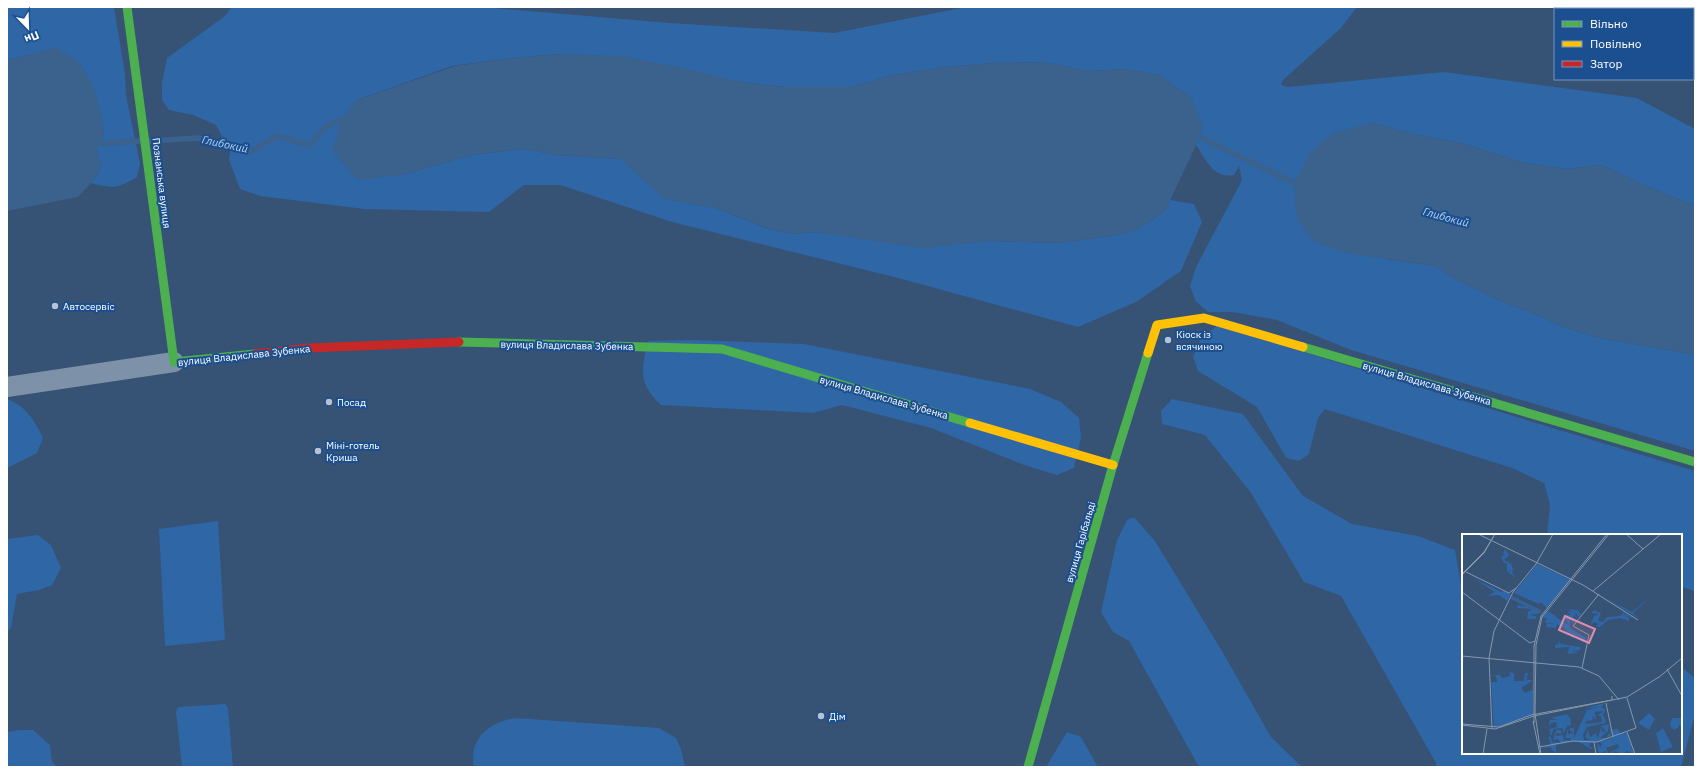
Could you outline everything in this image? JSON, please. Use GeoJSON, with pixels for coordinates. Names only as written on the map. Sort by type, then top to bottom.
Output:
{"type":"FeatureCollection","features":[{"type":"Feature","properties":{"kind":"street","name":"Познанська вулиця"},"geometry":{"type":"LineString","coordinates":[[127,7],[174,362]]}},
{"type":"Feature","properties":{"kind":"street","name":"вулиця Владислава Зубенка"},"geometry":{"type":"LineString","coordinates":[[1157,325],[1204,318],[1695,462]]}},
{"type":"Feature","properties":{"kind":"street","name":"вулиця Гарібальді"},"geometry":{"type":"LineString","coordinates":[[1028,767],[1113,465],[1157,325]]}},
{"type":"Feature","properties":{"kind":"street","name":"вулиця Владислава Зубенка"},"geometry":{"type":"LineString","coordinates":[[7,387],[174,362],[309,348],[447,342],[722,349],[1113,465]]}},
{"type":"Feature","properties":{"kind":"shaded area"},"geometry":{"type":"Polygon","coordinates":[[[7,7],[114,7],[125,74],[126,95],[140,164],[137,177],[115,187],[91,183],[101,169],[95,144],[104,135],[101,115],[89,81],[80,63],[29,55],[7,60],[7,7]]]}},
{"type":"Feature","properties":{"kind":"shaded area"},"geometry":{"type":"Polygon","coordinates":[[[232,7],[482,7],[670,23],[834,33],[966,7],[1357,7],[1341,28],[1283,80],[1281,85],[1288,87],[1444,72],[1637,98],[1695,129],[1695,206],[1646,186],[1602,165],[1565,169],[1521,162],[1465,144],[1413,134],[1373,123],[1386,259],[1436,266],[1455,279],[1503,302],[1534,313],[1563,327],[1596,337],[1695,355],[1695,451],[1351,350],[1277,320],[1232,312],[1208,312],[1196,302],[1190,286],[1196,267],[1242,180],[1239,166],[1234,175],[1227,175],[1216,171],[1207,162],[1196,145],[1200,137],[1192,99],[1161,76],[1126,69],[1088,71],[1048,63],[1004,62],[947,67],[893,75],[851,87],[784,87],[741,82],[560,54],[512,58],[452,66],[357,100],[401,175],[471,155],[524,149],[557,155],[621,159],[665,199],[716,208],[769,229],[793,234],[813,232],[955,244],[987,241],[1062,243],[1129,233],[1151,221],[1166,209],[1170,200],[1194,204],[1202,222],[1181,271],[1136,302],[1078,327],[902,279],[672,222],[560,185],[524,185],[489,212],[364,209],[260,196],[240,189],[229,160],[230,152],[216,125],[193,115],[169,110],[162,100],[162,83],[167,58],[225,16],[232,7]]]}},
{"type":"Feature","properties":{"kind":"shaded area"},"geometry":{"type":"Polygon","coordinates":[[[1217,326],[1695,471],[1695,591],[1682,587],[1682,534],[1547,534],[1550,505],[1544,483],[1512,468],[1325,409],[1318,418],[1309,454],[1299,461],[1286,458],[1257,407],[1198,371],[1193,357],[1201,338],[1217,326]]]}},
{"type":"Feature","properties":{"kind":"shaded area"},"geometry":{"type":"Polygon","coordinates":[[[692,340],[804,344],[1030,389],[1061,402],[1079,418],[1081,438],[1074,468],[1057,475],[1024,465],[931,428],[842,405],[813,413],[661,405],[648,390],[643,376],[644,360],[648,341],[692,340]]]}},
{"type":"Feature","properties":{"kind":"shaded area"},"geometry":{"type":"Polygon","coordinates":[[[7,399],[19,405],[29,414],[43,438],[37,453],[7,468],[7,399]]]}},
{"type":"Feature","properties":{"kind":"shaded area"},"geometry":{"type":"Polygon","coordinates":[[[1172,399],[1243,414],[1303,496],[1352,524],[1418,536],[1455,550],[1462,590],[1462,754],[1682,754],[1682,668],[1695,678],[1695,714],[1681,767],[1436,767],[1436,763],[1341,596],[1304,582],[1251,493],[1205,435],[1162,424],[1161,411],[1172,399]]]}},
{"type":"Feature","properties":{"kind":"shaded area"},"geometry":{"type":"Polygon","coordinates":[[[1134,517],[1155,541],[1222,651],[1271,737],[1302,767],[1199,767],[1129,641],[1113,632],[1101,612],[1117,540],[1127,520],[1134,517]]]}},
{"type":"Feature","properties":{"kind":"shaded area"},"geometry":{"type":"Polygon","coordinates":[[[218,521],[225,640],[165,646],[159,529],[218,521]]]}},
{"type":"Feature","properties":{"kind":"shaded area"},"geometry":{"type":"Polygon","coordinates":[[[38,535],[51,545],[61,568],[52,585],[39,590],[17,594],[11,628],[7,632],[7,539],[38,535]]]}},
{"type":"Feature","properties":{"kind":"shaded area"},"geometry":{"type":"Polygon","coordinates":[[[225,704],[228,708],[233,767],[182,767],[176,712],[178,707],[225,704]]]}},
{"type":"Feature","properties":{"kind":"shaded area"},"geometry":{"type":"Polygon","coordinates":[[[515,718],[659,728],[676,738],[681,749],[685,767],[474,767],[474,748],[477,740],[482,734],[497,723],[515,718]]]}},
{"type":"Feature","properties":{"kind":"shaded area"},"geometry":{"type":"Polygon","coordinates":[[[33,730],[50,745],[52,762],[57,767],[7,767],[7,732],[33,730]]]}},
{"type":"Feature","properties":{"kind":"shaded area"},"geometry":{"type":"Polygon","coordinates":[[[1067,732],[1081,737],[1098,767],[1046,767],[1067,732]]]}},
{"type":"Feature","properties":{"kind":"water"},"geometry":{"type":"Polygon","coordinates":[[[56,47],[80,63],[94,88],[101,114],[104,136],[95,144],[101,169],[78,197],[7,211],[7,60],[56,47]]]}},
{"type":"Feature","properties":{"kind":"water"},"geometry":{"type":"Polygon","coordinates":[[[560,54],[621,56],[678,67],[741,82],[784,87],[851,87],[893,75],[947,67],[1004,62],[1048,63],[1088,71],[1126,69],[1161,76],[1192,99],[1202,124],[1200,137],[1166,209],[1151,221],[1129,233],[1062,243],[987,241],[923,248],[813,232],[793,234],[770,229],[716,208],[664,199],[621,159],[557,155],[524,149],[471,155],[401,175],[357,180],[333,152],[340,120],[357,100],[455,66],[512,58],[560,54]]]}},
{"type":"Feature","properties":{"kind":"water"},"geometry":{"type":"Polygon","coordinates":[[[1373,123],[1413,134],[1465,144],[1521,162],[1565,169],[1602,165],[1646,186],[1695,206],[1695,355],[1596,337],[1563,327],[1534,313],[1503,302],[1455,279],[1436,266],[1346,253],[1313,241],[1296,216],[1294,183],[1311,152],[1333,133],[1373,123]]]}},
{"type":"Feature","properties":{"kind":"waterway","name":"Глибокий"},"geometry":{"type":"LineString","coordinates":[[149,141],[198,138],[250,152],[277,136],[310,145],[325,127],[340,120]]}},
{"type":"Feature","properties":{"kind":"waterway","name":"Глибокий"},"geometry":{"type":"LineString","coordinates":[[1200,137],[1294,183],[1301,184]]}},
{"type":"Feature","properties":{"kind":"waterway","name":"Глибокий"},"geometry":{"type":"LineString","coordinates":[[95,144],[140,141]]}},
{"type":"Feature","properties":{"kind":"traffic: fast"},"geometry":{"type":"LineString","coordinates":[[127,7],[174,362],[255,354]]}},
{"type":"Feature","properties":{"kind":"traffic: fast"},"geometry":{"type":"LineString","coordinates":[[459,342],[722,349],[970,423]]}},
{"type":"Feature","properties":{"kind":"traffic: fast"},"geometry":{"type":"LineString","coordinates":[[1303,347],[1695,462]]}},
{"type":"Feature","properties":{"kind":"traffic: fast"},"geometry":{"type":"LineString","coordinates":[[1028,767],[1113,465],[1148,353]]}},
{"type":"Feature","properties":{"kind":"traffic: slow"},"geometry":{"type":"LineString","coordinates":[[1148,353],[1157,325],[1204,318],[1303,347]]}},
{"type":"Feature","properties":{"kind":"traffic: slow"},"geometry":{"type":"LineString","coordinates":[[970,423],[1113,465]]}},
{"type":"Feature","properties":{"kind":"traffic: jam"},"geometry":{"type":"LineString","coordinates":[[255,354],[309,348],[459,342]]}},
{"type":"Feature","properties":{"kind":"place","name":"Автосервіс"},"geometry":{"type":"Point","coordinates":[55,306]}},
{"type":"Feature","properties":{"kind":"place","name":"Кіоск із всячиною"},"geometry":{"type":"Point","coordinates":[1168,340]}},
{"type":"Feature","properties":{"kind":"place","name":"Посад"},"geometry":{"type":"Point","coordinates":[329,402]}},
{"type":"Feature","properties":{"kind":"place","name":"Міні-готель Криша"},"geometry":{"type":"Point","coordinates":[318,451]}},
{"type":"Feature","properties":{"kind":"place","name":"Дім"},"geometry":{"type":"Point","coordinates":[821,716]}}]}
